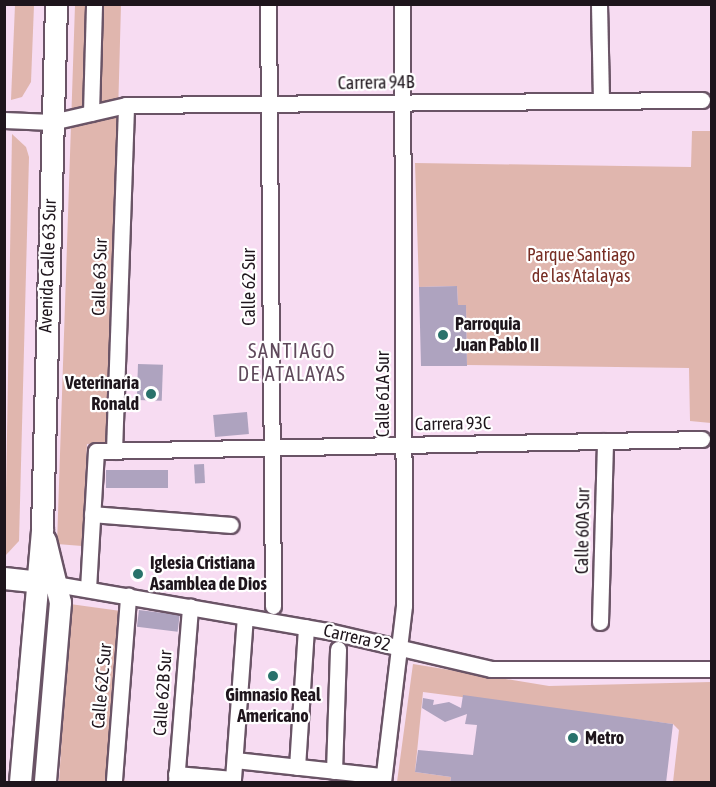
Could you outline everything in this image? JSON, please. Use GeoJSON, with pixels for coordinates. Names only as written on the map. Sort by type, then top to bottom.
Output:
{"type":"FeatureCollection","features":[{"type":"Feature","properties":{"kind":"main road","name":"Avenida Calle 63 Sur"},"geometry":{"type":"LineString","coordinates":[[20,783],[45,583],[42,528],[56,4]]}},
{"type":"Feature","properties":{"kind":"main road","name":"Carrera 92"},"geometry":{"type":"LineString","coordinates":[[4,578],[45,583]]}},
{"type":"Feature","properties":{"kind":"main road","name":"Avenida Calle 63 Sur"},"geometry":{"type":"LineString","coordinates":[[45,583],[60,602],[45,783]]}},
{"type":"Feature","properties":{"kind":"main road"},"geometry":{"type":"LineString","coordinates":[[47,759],[51,783]]}},
{"type":"Feature","properties":{"kind":"street"},"geometry":{"type":"LineString","coordinates":[[91,113],[94,4]]}},
{"type":"Feature","properties":{"kind":"street","name":"Calle 62 Sur"},"geometry":{"type":"LineString","coordinates":[[268,4],[267,104],[273,606]]}},
{"type":"Feature","properties":{"kind":"street","name":"Calle 61A Sur"},"geometry":{"type":"LineString","coordinates":[[383,779],[400,648],[403,445],[402,4]]}},
{"type":"Feature","properties":{"kind":"street"},"geometry":{"type":"LineString","coordinates":[[599,4],[601,100]]}},
{"type":"Feature","properties":{"kind":"street","name":"Carrera 94B"},"geometry":{"type":"LineString","coordinates":[[4,120],[52,122],[126,105],[702,100]]}},
{"type":"Feature","properties":{"kind":"street","name":"Calle 63 Sur"},"geometry":{"type":"LineString","coordinates":[[114,450],[126,105]]}},
{"type":"Feature","properties":{"kind":"street","name":"Carrera 93C"},"geometry":{"type":"LineString","coordinates":[[92,514],[96,451],[702,439]]}},
{"type":"Feature","properties":{"kind":"street","name":"Calle 60A Sur"},"geometry":{"type":"LineString","coordinates":[[600,622],[605,441]]}},
{"type":"Feature","properties":{"kind":"street"},"geometry":{"type":"LineString","coordinates":[[88,589],[92,514],[231,525]]}},
{"type":"Feature","properties":{"kind":"street","name":"Carrera 92"},"geometry":{"type":"LineString","coordinates":[[45,583],[306,627],[506,671],[711,669]]}},
{"type":"Feature","properties":{"kind":"street","name":"Calle 62C Sur"},"geometry":{"type":"LineString","coordinates":[[114,780],[128,596]]}},
{"type":"Feature","properties":{"kind":"street","name":"Calle 62B Sur"},"geometry":{"type":"LineString","coordinates":[[176,778],[190,607]]}},
{"type":"Feature","properties":{"kind":"street"},"geometry":{"type":"LineString","coordinates":[[176,778],[233,778],[245,617]]}},
{"type":"Feature","properties":{"kind":"street"},"geometry":{"type":"LineString","coordinates":[[297,767],[306,627]]}},
{"type":"Feature","properties":{"kind":"street"},"geometry":{"type":"LineString","coordinates":[[334,771],[338,649]]}},
{"type":"Feature","properties":{"kind":"street"},"geometry":{"type":"LineString","coordinates":[[235,760],[383,779]]}},
{"type":"Feature","properties":{"kind":"green space"},"geometry":{"type":"Polygon","coordinates":[[[15,5],[34,5],[31,82],[22,97],[11,100],[15,5]]]}},
{"type":"Feature","properties":{"kind":"green space"},"geometry":{"type":"Polygon","coordinates":[[[75,5],[121,5],[109,443],[87,444],[82,546],[57,544],[75,5]]]}},
{"type":"Feature","properties":{"kind":"green space","name":"Parque Santiago de las Atalayas"},"geometry":{"type":"Polygon","coordinates":[[[692,131],[711,131],[711,423],[690,421],[689,368],[467,365],[466,306],[458,305],[457,286],[419,287],[415,163],[691,167],[692,131]]]}},
{"type":"Feature","properties":{"kind":"green space"},"geometry":{"type":"Polygon","coordinates":[[[12,134],[26,147],[29,157],[19,541],[5,556],[12,134]]]}},
{"type":"Feature","properties":{"kind":"green space"},"geometry":{"type":"Polygon","coordinates":[[[70,604],[128,612],[115,780],[146,782],[59,782],[70,604]]]}},
{"type":"Feature","properties":{"kind":"green space"},"geometry":{"type":"Polygon","coordinates":[[[413,664],[549,686],[711,682],[711,782],[673,782],[679,730],[673,724],[423,692],[415,772],[451,777],[450,782],[397,782],[413,664]]]}},
{"type":"Feature","properties":{"kind":"building","name":"Parroquia Juan Pablo II"},"geometry":{"type":"Polygon","coordinates":[[[457,286],[458,305],[466,305],[467,366],[421,366],[419,287],[457,286]]]}},
{"type":"Feature","properties":{"kind":"building"},"geometry":{"type":"Polygon","coordinates":[[[138,364],[163,365],[162,401],[137,400],[138,364]]]}},
{"type":"Feature","properties":{"kind":"building"},"geometry":{"type":"Polygon","coordinates":[[[247,412],[249,434],[215,437],[213,415],[247,412]]]}},
{"type":"Feature","properties":{"kind":"building"},"geometry":{"type":"Polygon","coordinates":[[[204,464],[205,483],[195,483],[194,465],[204,464]]]}},
{"type":"Feature","properties":{"kind":"building"},"geometry":{"type":"Polygon","coordinates":[[[106,470],[168,470],[168,488],[106,488],[106,470]]]}},
{"type":"Feature","properties":{"kind":"building"},"geometry":{"type":"Polygon","coordinates":[[[139,610],[180,615],[178,632],[137,627],[139,610]]]}},
{"type":"Feature","properties":{"kind":"building","name":"Metro"},"geometry":{"type":"Polygon","coordinates":[[[463,695],[673,724],[666,783],[450,783],[451,777],[415,772],[418,750],[473,755],[477,725],[465,724],[467,714],[445,722],[422,708],[423,698],[434,700],[433,705],[449,702],[461,708],[463,695]]]}},
{"type":"Feature","properties":{"kind":"place","name":"Parroquia Juan Pablo II"},"geometry":{"type":"Point","coordinates":[443,335]}},
{"type":"Feature","properties":{"kind":"place","name":"Veterinaria Ronald"},"geometry":{"type":"Point","coordinates":[151,394]}},
{"type":"Feature","properties":{"kind":"place","name":"Iglesia Cristiana Asamblea de Dios"},"geometry":{"type":"Point","coordinates":[138,574]}},
{"type":"Feature","properties":{"kind":"place","name":"Gimnasio Real Americano"},"geometry":{"type":"Point","coordinates":[273,676]}},
{"type":"Feature","properties":{"kind":"place","name":"Metro"},"geometry":{"type":"Point","coordinates":[573,738]}},
{"type":"Feature","properties":{"kind":"district","name":"SANTIAGO DE ATALAYAS"},"geometry":{"type":"Point","coordinates":[292,362]}}]}
